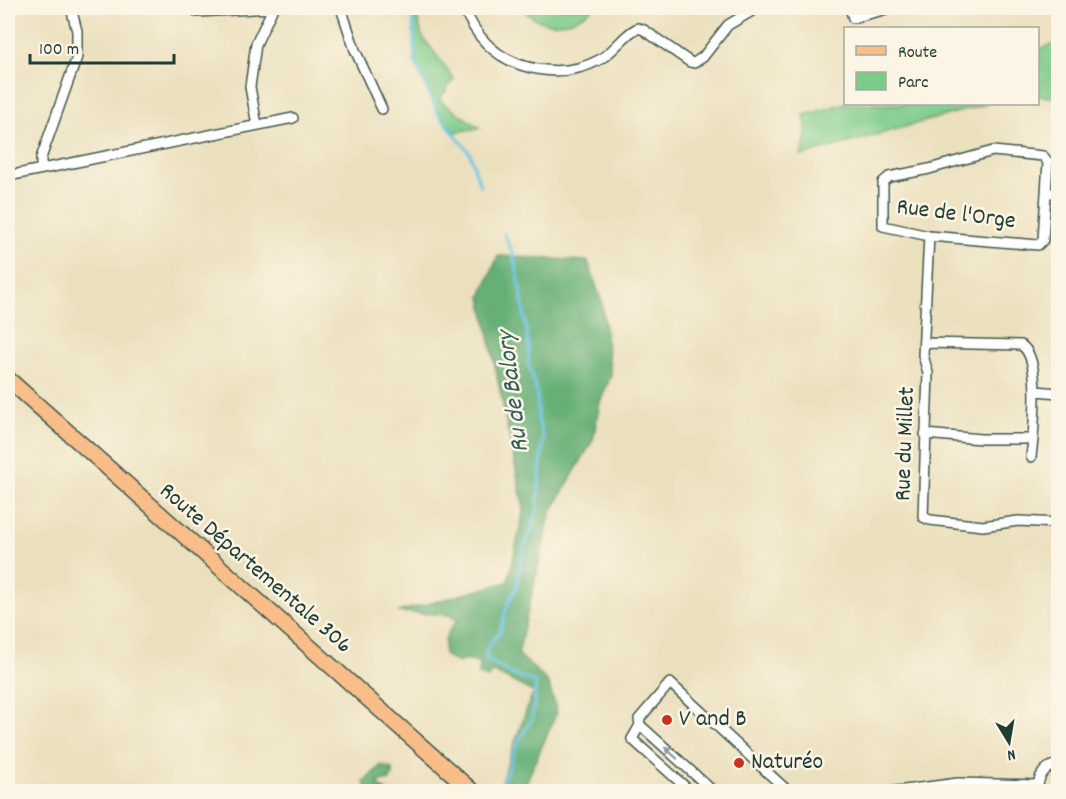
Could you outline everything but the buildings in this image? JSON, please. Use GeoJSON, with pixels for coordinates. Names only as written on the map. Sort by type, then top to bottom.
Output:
{"type":"FeatureCollection","features":[{"type":"Feature","properties":{"kind":"main road","name":"Route Départementale 306"},"geometry":{"type":"LineString","coordinates":[[8,379],[473,792]]}},
{"type":"Feature","properties":{"kind":"street"},"geometry":{"type":"LineString","coordinates":[[41,169],[41,159],[77,57],[77,31],[71,8]]}},
{"type":"Feature","properties":{"kind":"street"},"geometry":{"type":"LineString","coordinates":[[193,8],[197,12],[272,8],[256,44],[250,87],[257,125]]}},
{"type":"Feature","properties":{"kind":"street"},"geometry":{"type":"LineString","coordinates":[[340,8],[355,50],[382,109]]}},
{"type":"Feature","properties":{"kind":"street"},"geometry":{"type":"LineString","coordinates":[[464,8],[486,43],[498,53],[530,68],[556,71],[597,62],[612,53],[629,33],[638,28],[694,63],[703,57],[728,25],[757,8]]}},
{"type":"Feature","properties":{"kind":"street"},"geometry":{"type":"LineString","coordinates":[[850,8],[853,18],[891,8]]}},
{"type":"Feature","properties":{"kind":"street"},"geometry":{"type":"LineString","coordinates":[[8,176],[293,118]]}},
{"type":"Feature","properties":{"kind":"street","name":"Rue de l'Orge"},"geometry":{"type":"LineString","coordinates":[[993,151],[1043,156],[1048,162],[1046,193],[1043,240],[1038,245],[929,236],[883,226],[883,182],[889,177],[929,169],[993,151]]}},
{"type":"Feature","properties":{"kind":"street","name":"Rue de l'Orge"},"geometry":{"type":"LineString","coordinates":[[1046,193],[1059,193]]}},
{"type":"Feature","properties":{"kind":"street","name":"Rue du Millet"},"geometry":{"type":"LineString","coordinates":[[929,236],[923,355],[928,373],[923,517],[983,526],[1018,521],[1059,524]]}},
{"type":"Feature","properties":{"kind":"street"},"geometry":{"type":"LineString","coordinates":[[924,343],[1021,345],[1026,348],[1036,391],[1031,457]]}},
{"type":"Feature","properties":{"kind":"street"},"geometry":{"type":"LineString","coordinates":[[1036,391],[1059,393]]}},
{"type":"Feature","properties":{"kind":"street"},"geometry":{"type":"LineString","coordinates":[[925,434],[981,439],[1033,439]]}},
{"type":"Feature","properties":{"kind":"street"},"geometry":{"type":"LineString","coordinates":[[714,792],[640,725],[639,719],[670,683],[789,792]]}},
{"type":"Feature","properties":{"kind":"street"},"geometry":{"type":"LineString","coordinates":[[640,725],[632,739],[689,790]]}},
{"type":"Feature","properties":{"kind":"street"},"geometry":{"type":"LineString","coordinates":[[890,792],[958,783],[1038,788],[1041,774],[1046,769],[1059,764]]}},
{"type":"Feature","properties":{"kind":"street"},"geometry":{"type":"LineString","coordinates":[[689,790],[690,782],[702,780]]}},
{"type":"Feature","properties":{"kind":"green space"},"geometry":{"type":"Polygon","coordinates":[[[409,8],[415,8],[422,36],[454,79],[439,100],[480,128],[455,132],[438,113],[415,62],[413,21],[409,8]]]}},
{"type":"Feature","properties":{"kind":"green space"},"geometry":{"type":"Polygon","coordinates":[[[522,8],[593,8],[567,22],[548,23],[530,15],[522,8]]]}},
{"type":"Feature","properties":{"kind":"green space"},"geometry":{"type":"Polygon","coordinates":[[[1058,43],[1058,97],[1039,96],[1039,49],[1058,43]]]}},
{"type":"Feature","properties":{"kind":"green space"},"geometry":{"type":"Polygon","coordinates":[[[844,103],[983,105],[801,156],[806,135],[804,115],[844,103]]]}},
{"type":"Feature","properties":{"kind":"green space"},"geometry":{"type":"Polygon","coordinates":[[[498,256],[588,261],[602,303],[611,376],[600,402],[593,440],[550,514],[518,654],[548,682],[557,712],[522,792],[501,783],[531,697],[535,693],[492,671],[489,678],[479,675],[480,664],[466,659],[458,663],[444,655],[446,636],[458,621],[449,615],[398,612],[508,582],[524,509],[481,296],[498,256]]]}},
{"type":"Feature","properties":{"kind":"green space"},"geometry":{"type":"Polygon","coordinates":[[[381,765],[392,769],[393,775],[390,780],[378,782],[386,791],[367,791],[364,782],[381,765]]]}},
{"type":"Feature","properties":{"kind":"waterway","name":"Ru de Balory"},"geometry":{"type":"LineString","coordinates":[[409,8],[413,21],[415,62],[438,113],[470,153],[480,186]]}},
{"type":"Feature","properties":{"kind":"waterway","name":"Ru de Balory"},"geometry":{"type":"LineString","coordinates":[[501,787],[520,737],[532,720],[536,682],[513,675],[487,659],[486,650],[500,631],[508,603],[516,589],[522,555],[537,512],[543,437],[538,419],[537,393],[528,363],[529,348],[520,286],[513,254],[504,234]]}},
{"type":"Feature","properties":{"kind":"place","name":"V and B"},"geometry":{"type":"Point","coordinates":[667,720]}},
{"type":"Feature","properties":{"kind":"place","name":"Naturéo"},"geometry":{"type":"Point","coordinates":[739,763]}}]}
